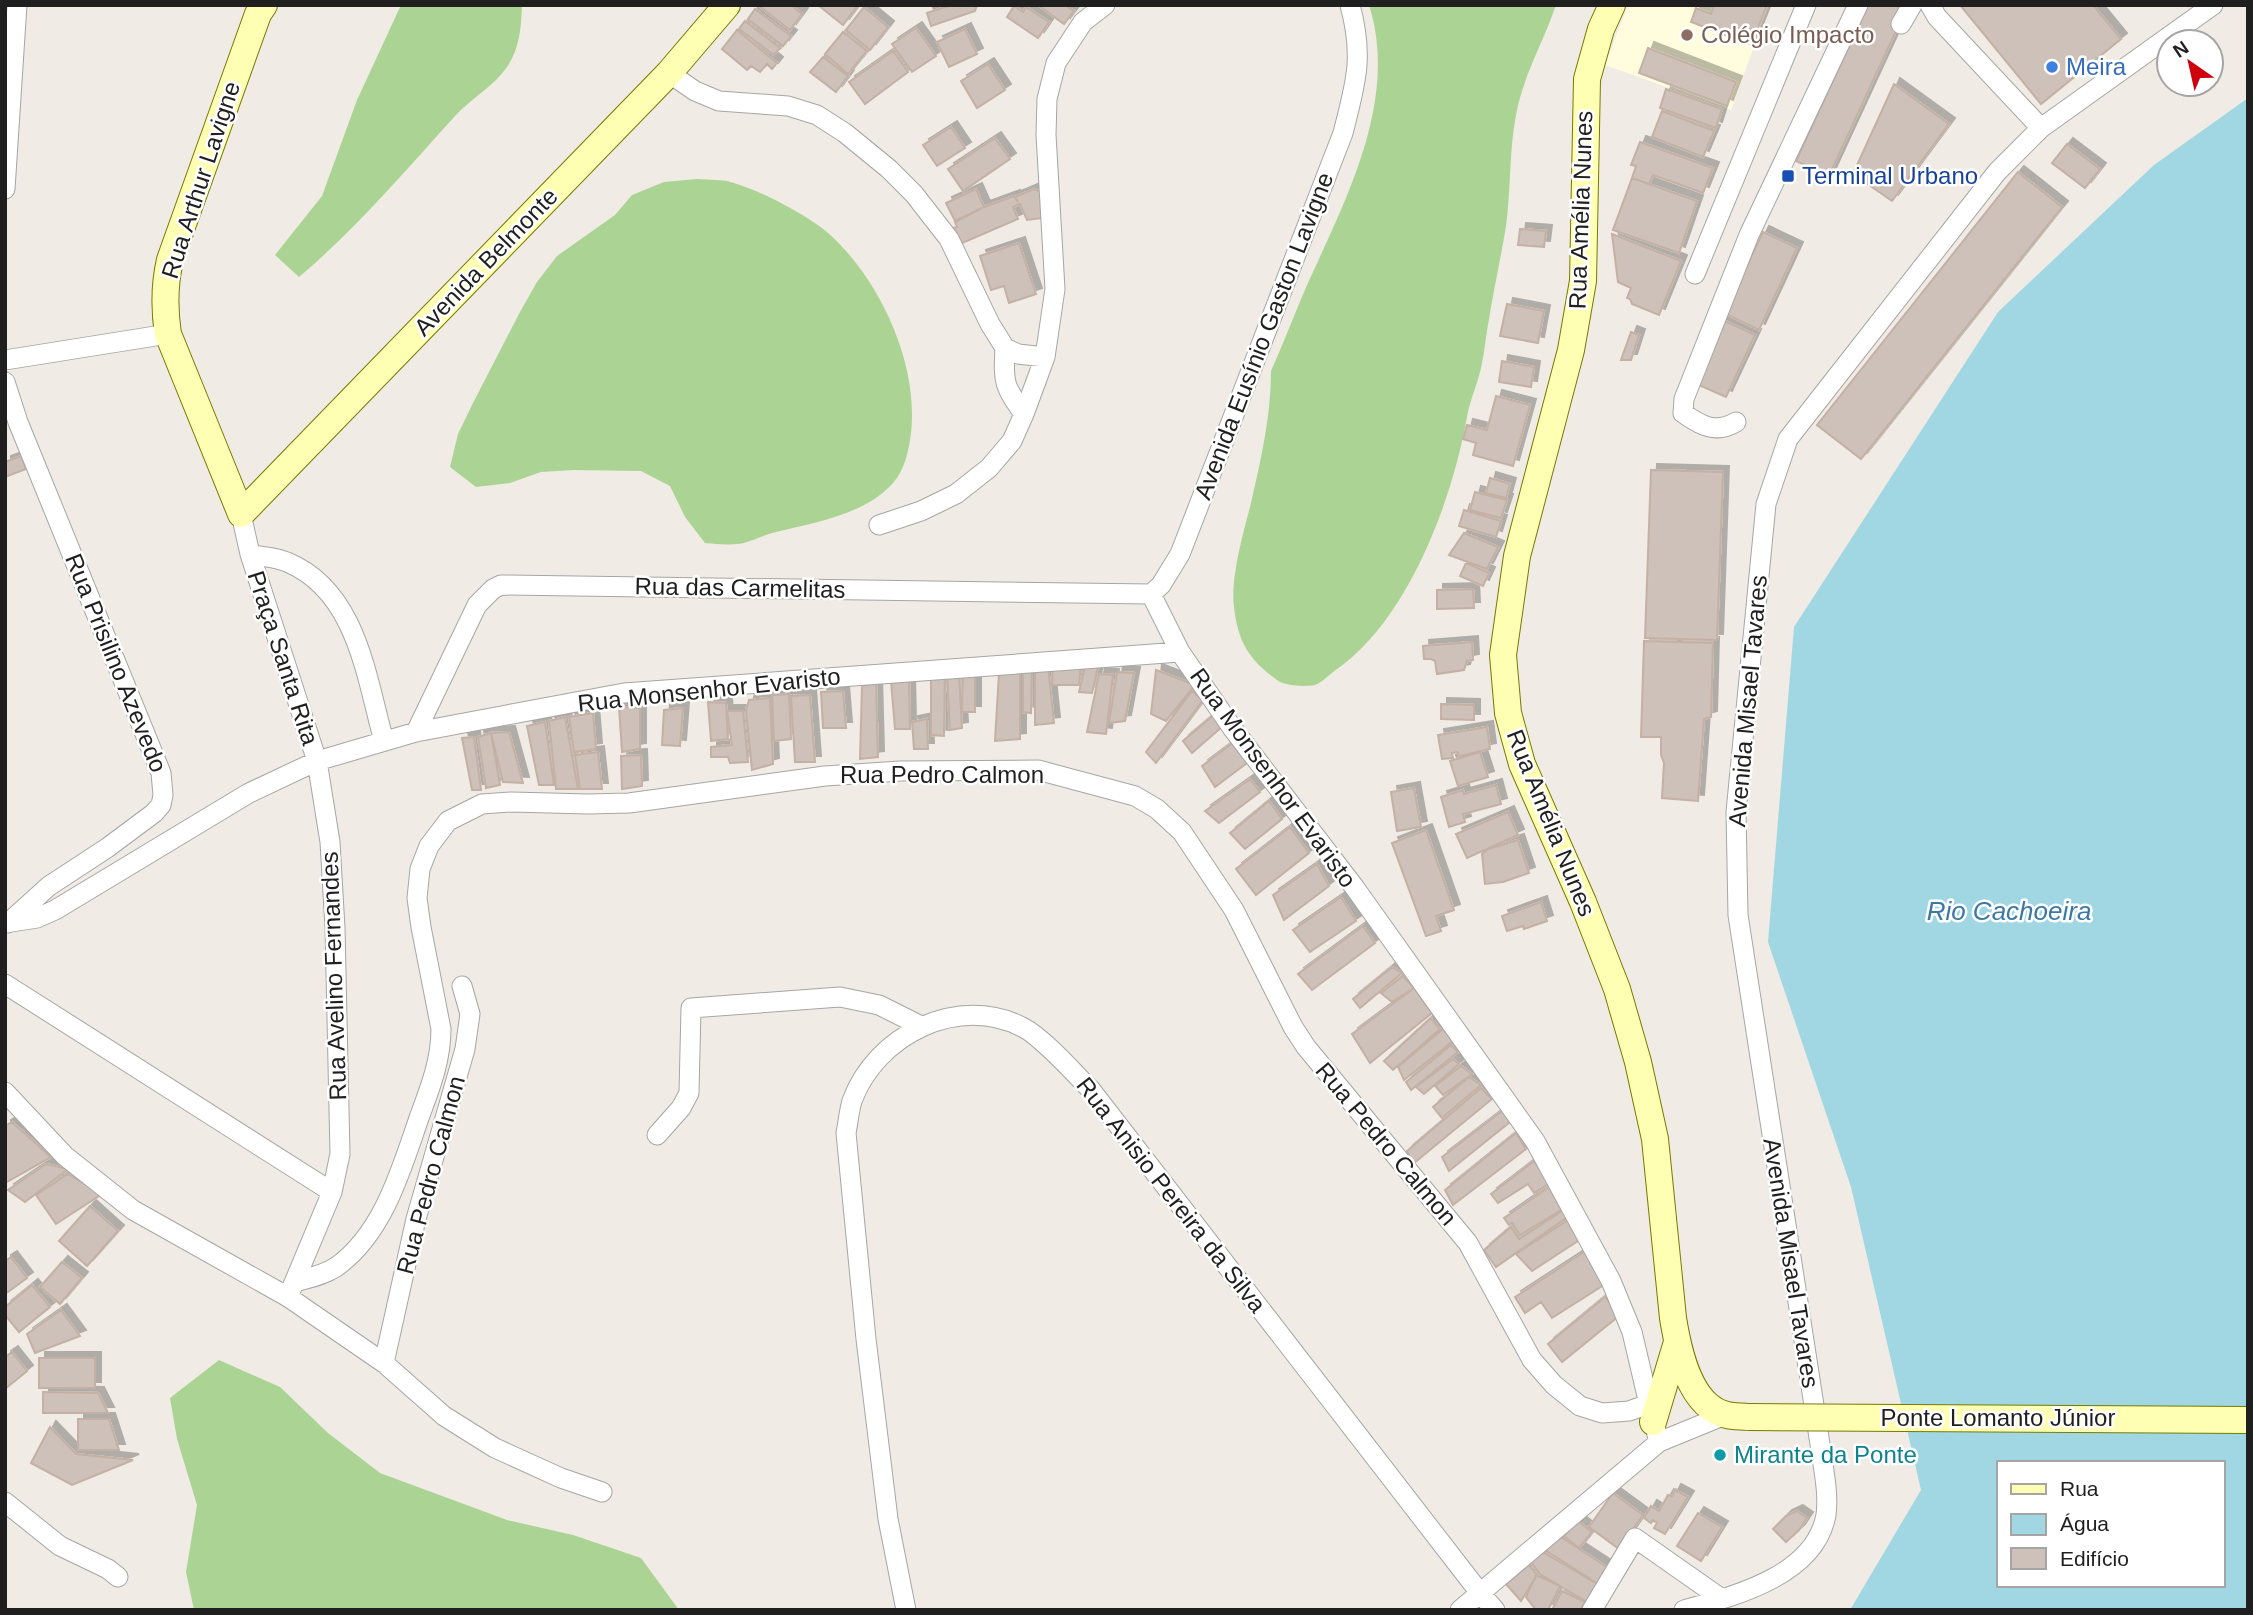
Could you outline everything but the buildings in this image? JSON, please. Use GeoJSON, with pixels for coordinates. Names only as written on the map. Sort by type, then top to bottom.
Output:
{"type":"FeatureCollection","features":[{"type":"Feature","properties":{"kind":"main road","name":"Rua Arthur Lavigne"},"geometry":{"type":"LineString","coordinates":[[241,514],[168,334],[164,306],[170,260],[235,75],[264,5]]}},
{"type":"Feature","properties":{"kind":"main road","name":"Avenida Belmonte"},"geometry":{"type":"LineString","coordinates":[[241,514],[669,74],[727,5]]}},
{"type":"Feature","properties":{"kind":"main road","name":"Rua Amélia Nunes"},"geometry":{"type":"LineString","coordinates":[[1612,5],[1601,29],[1587,79],[1583,281],[1571,349],[1517,556],[1503,655],[1508,713],[1522,764],[1583,902],[1617,989],[1638,1062],[1655,1139],[1677,1342],[1689,1380],[1700,1398],[1737,1416]]}},
{"type":"Feature","properties":{"kind":"main road"},"geometry":{"type":"LineString","coordinates":[[1654,1422],[1677,1342]]}},
{"type":"Feature","properties":{"kind":"main road","name":"Ponte Lomanto Júnior"},"geometry":{"type":"LineString","coordinates":[[1737,1416],[2248,1420]]}},
{"type":"Feature","properties":{"kind":"street"},"geometry":{"type":"LineString","coordinates":[[5,189],[17,5]]}},
{"type":"Feature","properties":{"kind":"street"},"geometry":{"type":"LineString","coordinates":[[879,525],[921,511],[956,494],[997,459],[1012,441],[1024,414],[1045,357],[1055,289],[1046,135],[1047,99],[1056,63],[1083,22],[1105,5]]}},
{"type":"Feature","properties":{"kind":"street","name":"Avenida Eusínio Gaston Lavigne"},"geometry":{"type":"LineString","coordinates":[[1151,594],[1161,585],[1180,554],[1343,133],[1358,74],[1357,31],[1350,5]]}},
{"type":"Feature","properties":{"kind":"street"},"geometry":{"type":"LineString","coordinates":[[1695,274],[1806,5]]}},
{"type":"Feature","properties":{"kind":"street"},"geometry":{"type":"LineString","coordinates":[[1736,422],[1727,427],[1713,429],[1698,424],[1684,413],[1684,399],[1749,235],[1858,5]]}},
{"type":"Feature","properties":{"kind":"street"},"geometry":{"type":"LineString","coordinates":[[1901,24],[1912,5]]}},
{"type":"Feature","properties":{"kind":"street"},"geometry":{"type":"LineString","coordinates":[[1930,5],[1937,17],[2041,128]]}},
{"type":"Feature","properties":{"kind":"street","name":"Avenida Misael Tavares"},"geometry":{"type":"LineString","coordinates":[[1684,1610],[1722,1600],[1772,1580],[1797,1563],[1817,1540],[1826,1515],[1825,1483],[1738,915],[1736,812],[1766,504],[1788,439],[1997,172],[2041,128],[2213,5]]}},
{"type":"Feature","properties":{"kind":"street"},"geometry":{"type":"LineString","coordinates":[[669,74],[719,101],[788,106],[817,115],[845,133],[914,194],[949,239],[1005,348],[1004,379],[1007,390],[1024,414]]}},
{"type":"Feature","properties":{"kind":"street"},"geometry":{"type":"LineString","coordinates":[[5,360],[168,334]]}},
{"type":"Feature","properties":{"kind":"street"},"geometry":{"type":"LineString","coordinates":[[1005,348],[1018,354],[1045,357]]}},
{"type":"Feature","properties":{"kind":"street","name":"Rua Prisilino Azevedo"},"geometry":{"type":"LineString","coordinates":[[5,382],[161,773],[163,795],[161,804],[154,813],[49,886],[7,923]]}},
{"type":"Feature","properties":{"kind":"street","name":"Praça Santa Rita"},"geometry":{"type":"LineString","coordinates":[[241,514],[250,554],[317,761]]}},
{"type":"Feature","properties":{"kind":"street","name":"Praça Santa Rita"},"geometry":{"type":"LineString","coordinates":[[250,554],[284,561],[304,570],[330,592],[351,625],[384,741]]}},
{"type":"Feature","properties":{"kind":"street","name":"Rua das Carmelitas"},"geometry":{"type":"LineString","coordinates":[[416,732],[477,605],[501,585],[1151,594]]}},
{"type":"Feature","properties":{"kind":"street"},"geometry":{"type":"LineString","coordinates":[[1151,594],[1180,652]]}},
{"type":"Feature","properties":{"kind":"street","name":"Rua Monsenhor Evaristo"},"geometry":{"type":"LineString","coordinates":[[7,923],[37,918],[55,910],[249,793],[317,761],[416,732],[624,693],[1180,652],[1233,729],[1355,888],[1535,1141],[1611,1281],[1632,1332],[1654,1422]]}},
{"type":"Feature","properties":{"kind":"street","name":"Rua Avelino Fernandes"},"geometry":{"type":"LineString","coordinates":[[291,1289],[332,1192],[340,1154],[338,1006],[330,842],[317,761]]}},
{"type":"Feature","properties":{"kind":"street","name":"Rua Pedro Calmon"},"geometry":{"type":"LineString","coordinates":[[291,1289],[335,1267],[351,1254],[369,1231],[389,1199],[434,1080],[441,1029],[417,898],[420,869],[429,846],[448,821],[482,804],[629,803],[825,776],[1038,770],[1135,796],[1157,809],[1182,832],[1234,910],[1293,1027],[1306,1047],[1468,1243],[1532,1360],[1554,1385],[1580,1406],[1602,1413],[1629,1411],[1654,1422]]}},
{"type":"Feature","properties":{"kind":"street"},"geometry":{"type":"LineString","coordinates":[[5,984],[332,1192]]}},
{"type":"Feature","properties":{"kind":"street","name":"Rua Pedro Calmon"},"geometry":{"type":"LineString","coordinates":[[383,1363],[416,1219],[465,1049],[470,1014],[462,986]]}},
{"type":"Feature","properties":{"kind":"street"},"geometry":{"type":"LineString","coordinates":[[657,1135],[681,1108],[690,1093],[691,1007],[840,996],[879,1005],[921,1026]]}},
{"type":"Feature","properties":{"kind":"street","name":"Rua Anisio Pereira da Silva"},"geometry":{"type":"LineString","coordinates":[[906,1610],[888,1519],[866,1339],[846,1133],[852,1102],[868,1072],[890,1047],[921,1026],[955,1015],[988,1016],[1025,1028],[1091,1090],[1494,1610]]}},
{"type":"Feature","properties":{"kind":"street"},"geometry":{"type":"LineString","coordinates":[[5,1091],[65,1156],[133,1210],[291,1289],[444,1416],[495,1448],[561,1478],[602,1492]]}},
{"type":"Feature","properties":{"kind":"street"},"geometry":{"type":"LineString","coordinates":[[1460,1610],[1654,1422],[1737,1416]]}},
{"type":"Feature","properties":{"kind":"street"},"geometry":{"type":"LineString","coordinates":[[5,1503],[60,1546],[108,1569],[118,1577]]}},
{"type":"Feature","properties":{"kind":"street"},"geometry":{"type":"LineString","coordinates":[[1592,1610],[1635,1538],[1722,1600]]}},
{"type":"Feature","properties":{"kind":"shaded area","name":"Colégio Impacto"},"geometry":{"type":"Polygon","coordinates":[[[1628,5],[1769,5],[1731,110],[1605,65],[1628,5]]]}},
{"type":"Feature","properties":{"kind":"green space"},"geometry":{"type":"Polygon","coordinates":[[[401,5],[522,5],[515,52],[496,80],[456,115],[361,219],[299,277],[275,255],[322,196],[357,100],[401,5]]]}},
{"type":"Feature","properties":{"kind":"green space"},"geometry":{"type":"Polygon","coordinates":[[[1369,5],[1556,5],[1519,101],[1512,142],[1506,226],[1483,358],[1460,450],[1438,521],[1404,591],[1383,623],[1360,650],[1315,685],[1295,686],[1277,680],[1259,665],[1246,649],[1236,619],[1234,582],[1265,437],[1271,371],[1355,176],[1374,108],[1378,74],[1376,39],[1369,5]]]}},
{"type":"Feature","properties":{"kind":"green space"},"geometry":{"type":"Polygon","coordinates":[[[697,179],[734,183],[796,211],[828,233],[864,274],[892,324],[909,379],[911,433],[903,466],[893,483],[868,503],[837,516],[746,542],[721,544],[705,543],[685,517],[670,486],[641,471],[541,472],[510,483],[476,487],[450,467],[458,434],[473,403],[537,282],[557,256],[615,215],[632,195],[664,182],[697,179]]]}},
{"type":"Feature","properties":{"kind":"green space"},"geometry":{"type":"Polygon","coordinates":[[[219,1360],[280,1387],[328,1433],[380,1473],[507,1520],[573,1535],[641,1558],[679,1610],[194,1610],[186,1572],[197,1505],[177,1439],[170,1398],[219,1360]]]}},
{"type":"Feature","properties":{"kind":"water","name":"Rio Cachoeira"},"geometry":{"type":"Polygon","coordinates":[[[2248,98],[2248,1610],[1850,1610],[1921,1490],[1851,1187],[1768,942],[1794,627],[1998,312],[2154,165],[2248,98]]]}},
{"type":"Feature","properties":{"kind":"place","name":"Colégio Impacto"},"geometry":{"type":"Point","coordinates":[1687,35]}},
{"type":"Feature","properties":{"kind":"place","name":"Meira"},"geometry":{"type":"Point","coordinates":[2052,67]}},
{"type":"Feature","properties":{"kind":"place","name":"Terminal Urbano"},"geometry":{"type":"Point","coordinates":[1788,176]}},
{"type":"Feature","properties":{"kind":"place","name":"Mirante da Ponte"},"geometry":{"type":"Point","coordinates":[1720,1455]}}]}
